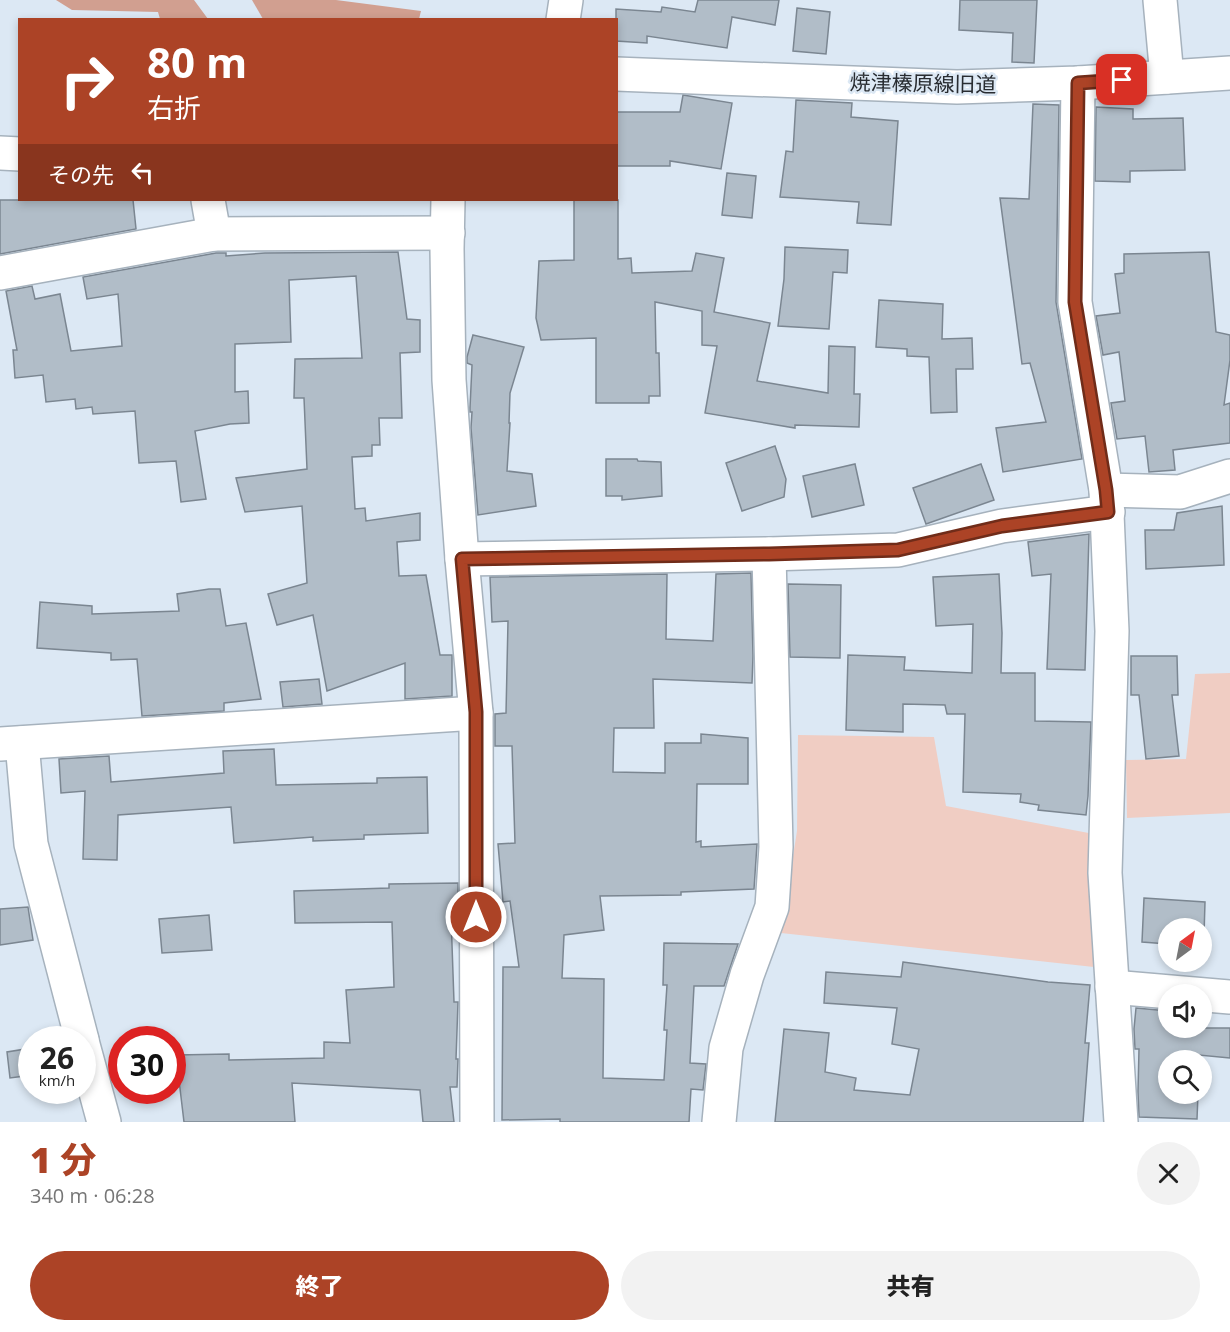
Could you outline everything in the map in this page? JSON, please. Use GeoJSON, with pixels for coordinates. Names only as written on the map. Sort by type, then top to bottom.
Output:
{"type":"FeatureCollection","features":[{"type":"Feature","properties":{"kind":"street"},"geometry":{"type":"LineString","coordinates":[[563,18],[566,0]]}},
{"type":"Feature","properties":{"kind":"street"},"geometry":{"type":"LineString","coordinates":[[1160,0],[1167,77]]}},
{"type":"Feature","properties":{"kind":"street","name":"焼津榛原線旧道"},"geometry":{"type":"LineString","coordinates":[[618,74],[957,87],[1078,83],[1230,73]]}},
{"type":"Feature","properties":{"kind":"street"},"geometry":{"type":"LineString","coordinates":[[1078,83],[1075,302],[1107,501],[1112,631],[1105,873],[1121,1122]]}},
{"type":"Feature","properties":{"kind":"street"},"geometry":{"type":"LineString","coordinates":[[0,153],[18,154]]}},
{"type":"Feature","properties":{"kind":"street"},"geometry":{"type":"LineString","coordinates":[[208,201],[214,234]]}},
{"type":"Feature","properties":{"kind":"street"},"geometry":{"type":"LineString","coordinates":[[448,201],[449,380],[476,712],[477,1122]]}},
{"type":"Feature","properties":{"kind":"street"},"geometry":{"type":"LineString","coordinates":[[0,273],[214,234],[448,233]]}},
{"type":"Feature","properties":{"kind":"street"},"geometry":{"type":"LineString","coordinates":[[462,559],[898,550],[1107,501],[1180,492],[1230,476]]}},
{"type":"Feature","properties":{"kind":"street"},"geometry":{"type":"LineString","coordinates":[[719,1122],[726,1048],[747,975],[772,907],[776,848],[769,554]]}},
{"type":"Feature","properties":{"kind":"street"},"geometry":{"type":"LineString","coordinates":[[78,1026],[31,844],[11,744],[476,712]]}},
{"type":"Feature","properties":{"kind":"street"},"geometry":{"type":"LineString","coordinates":[[1112,987],[1230,997]]}},
{"type":"Feature","properties":{"kind":"street"},"geometry":{"type":"LineString","coordinates":[[96,1092],[104,1122]]}},
{"type":"Feature","properties":{"kind":"shaded area"},"geometry":{"type":"Polygon","coordinates":[[[56,0],[194,0],[207,18],[160,18],[158,12],[72,10],[56,0]]]}},
{"type":"Feature","properties":{"kind":"shaded area"},"geometry":{"type":"Polygon","coordinates":[[[252,0],[336,0],[421,11],[419,18],[262,18],[252,0]]]}},
{"type":"Feature","properties":{"kind":"shaded area"},"geometry":{"type":"Polygon","coordinates":[[[1230,673],[1230,813],[1127,818],[1126,760],[1186,759],[1195,674],[1230,673]]]}},
{"type":"Feature","properties":{"kind":"shaded area"},"geometry":{"type":"Polygon","coordinates":[[[798,735],[934,737],[946,806],[1094,834],[1103,968],[781,933],[797,831],[798,735]]]}},
{"type":"Feature","properties":{"kind":"building"},"geometry":{"type":"Polygon","coordinates":[[[698,0],[779,0],[775,25],[732,17],[727,48],[647,36],[647,43],[618,41],[616,9],[661,12],[662,7],[695,12],[698,0]]]}},
{"type":"Feature","properties":{"kind":"building"},"geometry":{"type":"Polygon","coordinates":[[[960,0],[1037,0],[1034,63],[1012,62],[1013,33],[959,30],[960,0]]]}},
{"type":"Feature","properties":{"kind":"building"},"geometry":{"type":"Polygon","coordinates":[[[797,8],[830,12],[826,54],[793,51],[797,8]]]}},
{"type":"Feature","properties":{"kind":"building"},"geometry":{"type":"Polygon","coordinates":[[[683,95],[732,103],[721,169],[670,161],[670,166],[618,166],[618,112],[680,112],[683,95]]]}},
{"type":"Feature","properties":{"kind":"building"},"geometry":{"type":"Polygon","coordinates":[[[796,100],[852,103],[851,117],[898,121],[891,225],[857,223],[859,202],[780,197],[786,151],[793,152],[796,100]]]}},
{"type":"Feature","properties":{"kind":"building"},"geometry":{"type":"Polygon","coordinates":[[[1033,104],[1059,105],[1056,302],[1082,459],[1003,472],[996,428],[1046,422],[1030,363],[1022,364],[1000,198],[1029,199],[1033,104]]]}},
{"type":"Feature","properties":{"kind":"building"},"geometry":{"type":"Polygon","coordinates":[[[1096,107],[1133,109],[1133,119],[1183,118],[1185,170],[1130,171],[1130,182],[1095,181],[1096,107]]]}},
{"type":"Feature","properties":{"kind":"building"},"geometry":{"type":"Polygon","coordinates":[[[727,173],[756,176],[752,218],[722,215],[727,173]]]}},
{"type":"Feature","properties":{"kind":"building"},"geometry":{"type":"Polygon","coordinates":[[[0,200],[133,201],[136,229],[0,254],[0,200]]]}},
{"type":"Feature","properties":{"kind":"building"},"geometry":{"type":"Polygon","coordinates":[[[574,201],[618,201],[618,259],[631,258],[632,273],[692,271],[696,253],[724,258],[714,312],[770,323],[757,381],[828,393],[829,346],[855,347],[854,394],[860,394],[859,427],[795,425],[795,428],[705,413],[717,346],[702,345],[702,311],[655,302],[660,396],[649,396],[649,403],[596,403],[596,338],[541,340],[536,318],[539,261],[574,260],[574,201]]]}},
{"type":"Feature","properties":{"kind":"building"},"geometry":{"type":"Polygon","coordinates":[[[785,247],[848,250],[847,273],[833,272],[829,329],[778,326],[784,279],[785,247]]]}},
{"type":"Feature","properties":{"kind":"building"},"geometry":{"type":"Polygon","coordinates":[[[398,252],[407,319],[420,320],[420,352],[400,353],[402,418],[379,418],[380,445],[372,445],[372,456],[352,457],[355,509],[365,508],[366,521],[420,513],[420,540],[397,542],[399,576],[426,575],[440,655],[452,655],[452,696],[405,699],[405,663],[327,691],[313,615],[277,625],[268,594],[307,583],[302,506],[245,512],[236,478],[307,469],[304,398],[294,398],[295,359],[362,358],[356,276],[289,280],[291,342],[235,344],[235,392],[248,391],[249,423],[195,431],[206,499],[181,502],[176,461],[139,463],[135,411],[93,414],[92,407],[76,409],[75,399],[46,402],[43,375],[15,378],[13,350],[17,350],[6,291],[32,286],[35,299],[60,294],[71,351],[122,346],[118,294],[87,299],[83,277],[216,253],[226,253],[226,256],[265,253],[398,252]]]}},
{"type":"Feature","properties":{"kind":"building"},"geometry":{"type":"Polygon","coordinates":[[[1209,252],[1216,332],[1230,335],[1230,360],[1224,405],[1230,403],[1230,443],[1173,450],[1175,470],[1149,472],[1145,436],[1117,439],[1111,403],[1125,401],[1119,352],[1103,355],[1096,316],[1120,313],[1115,274],[1124,273],[1124,254],[1209,252]]]}},
{"type":"Feature","properties":{"kind":"building"},"geometry":{"type":"Polygon","coordinates":[[[879,300],[943,304],[942,339],[972,338],[973,369],[956,369],[957,412],[931,413],[929,357],[907,356],[907,349],[876,347],[879,300]]]}},
{"type":"Feature","properties":{"kind":"building"},"geometry":{"type":"Polygon","coordinates":[[[473,335],[524,347],[510,393],[507,471],[532,474],[536,506],[478,515],[471,428],[472,412],[470,412],[472,365],[467,363],[473,335]]]}},
{"type":"Feature","properties":{"kind":"building"},"geometry":{"type":"Polygon","coordinates":[[[775,446],[786,479],[784,497],[742,511],[726,463],[775,446]]]}},
{"type":"Feature","properties":{"kind":"building"},"geometry":{"type":"Polygon","coordinates":[[[606,459],[661,462],[662,496],[622,500],[622,496],[606,496],[606,459]]]}},
{"type":"Feature","properties":{"kind":"building"},"geometry":{"type":"Polygon","coordinates":[[[855,464],[864,505],[812,517],[803,476],[855,464]]]}},
{"type":"Feature","properties":{"kind":"building"},"geometry":{"type":"Polygon","coordinates":[[[981,464],[994,500],[926,524],[913,488],[981,464]]]}},
{"type":"Feature","properties":{"kind":"building"},"geometry":{"type":"Polygon","coordinates":[[[1222,506],[1224,565],[1146,569],[1145,530],[1174,530],[1177,513],[1222,506]]]}},
{"type":"Feature","properties":{"kind":"building"},"geometry":{"type":"Polygon","coordinates":[[[1089,534],[1085,670],[1047,669],[1051,574],[1032,576],[1028,542],[1089,534]]]}},
{"type":"Feature","properties":{"kind":"building"},"geometry":{"type":"Polygon","coordinates":[[[751,573],[752,683],[653,679],[654,728],[614,728],[613,772],[665,773],[665,743],[701,743],[701,734],[748,738],[748,784],[697,784],[696,842],[701,841],[701,847],[757,844],[754,889],[681,892],[681,895],[600,896],[604,930],[564,935],[562,978],[604,979],[603,1078],[664,1080],[667,985],[663,985],[664,943],[738,944],[724,986],[694,986],[690,1063],[706,1064],[703,1090],[691,1089],[689,1122],[502,1120],[503,967],[519,967],[510,901],[503,902],[498,844],[515,843],[512,746],[495,746],[495,714],[506,713],[508,621],[492,622],[490,577],[667,574],[666,639],[713,641],[716,574],[751,573]]]}},
{"type":"Feature","properties":{"kind":"building"},"geometry":{"type":"Polygon","coordinates":[[[999,574],[1002,633],[1001,673],[1035,673],[1035,721],[1091,722],[1086,815],[1038,810],[1039,805],[1020,802],[1021,794],[963,792],[965,714],[947,714],[945,705],[903,704],[903,732],[846,730],[848,655],[905,657],[904,670],[972,673],[973,624],[936,626],[933,577],[999,574]]]}},
{"type":"Feature","properties":{"kind":"building"},"geometry":{"type":"Polygon","coordinates":[[[788,584],[841,585],[840,658],[790,657],[788,584]]]}},
{"type":"Feature","properties":{"kind":"building"},"geometry":{"type":"Polygon","coordinates":[[[220,589],[226,626],[246,623],[261,699],[224,703],[224,711],[142,716],[137,659],[111,660],[111,653],[37,648],[40,602],[92,606],[92,614],[179,611],[177,594],[220,589]]]}},
{"type":"Feature","properties":{"kind":"building"},"geometry":{"type":"Polygon","coordinates":[[[1131,656],[1177,656],[1178,695],[1172,695],[1179,756],[1146,759],[1139,695],[1131,695],[1131,656]]]}},
{"type":"Feature","properties":{"kind":"building"},"geometry":{"type":"Polygon","coordinates":[[[319,679],[322,704],[283,707],[280,682],[319,679]]]}},
{"type":"Feature","properties":{"kind":"building"},"geometry":{"type":"Polygon","coordinates":[[[274,749],[276,785],[377,783],[377,778],[427,777],[428,833],[364,835],[364,839],[313,841],[313,837],[234,843],[231,807],[118,815],[117,860],[83,859],[85,791],[61,793],[59,759],[109,756],[111,782],[224,773],[223,751],[274,749]]]}},
{"type":"Feature","properties":{"kind":"building"},"geometry":{"type":"Polygon","coordinates":[[[458,883],[458,916],[451,916],[454,1002],[458,1002],[457,1087],[450,1087],[454,1122],[423,1122],[420,1090],[292,1083],[295,1122],[184,1122],[182,1104],[186,1104],[186,1055],[229,1054],[229,1060],[324,1058],[324,1042],[350,1043],[346,990],[394,987],[392,922],[295,923],[294,891],[389,888],[389,884],[458,883]]]}},
{"type":"Feature","properties":{"kind":"building"},"geometry":{"type":"Polygon","coordinates":[[[1144,898],[1205,902],[1205,918],[1158,918],[1158,943],[1142,942],[1144,898]]]}},
{"type":"Feature","properties":{"kind":"building"},"geometry":{"type":"Polygon","coordinates":[[[28,907],[33,940],[0,945],[0,909],[28,907]]]}},
{"type":"Feature","properties":{"kind":"building"},"geometry":{"type":"Polygon","coordinates":[[[209,915],[212,950],[162,953],[159,919],[209,915]]]}},
{"type":"Feature","properties":{"kind":"building"},"geometry":{"type":"Polygon","coordinates":[[[903,962],[1048,982],[1090,985],[1085,1043],[1089,1043],[1083,1122],[775,1122],[784,1029],[829,1033],[825,1072],[856,1078],[854,1090],[910,1095],[919,1049],[892,1044],[897,1008],[824,1003],[826,972],[901,977],[903,962]]]}},
{"type":"Feature","properties":{"kind":"building"},"geometry":{"type":"Polygon","coordinates":[[[1136,1008],[1158,1010],[1158,1038],[1212,1038],[1212,1028],[1230,1028],[1230,1058],[1212,1056],[1212,1050],[1158,1050],[1158,1104],[1198,1104],[1197,1119],[1139,1117],[1139,1049],[1135,1049],[1136,1008]]]}},
{"type":"Feature","properties":{"kind":"building"},"geometry":{"type":"Polygon","coordinates":[[[18,1050],[18,1077],[10,1078],[7,1052],[18,1050]]]}},
{"type":"Feature","properties":{"kind":"route"},"geometry":{"type":"LineString","coordinates":[[476,917],[476,712],[462,559],[898,550],[1002,526],[1108,512],[1075,302],[1078,83],[1122,80]]}}]}
